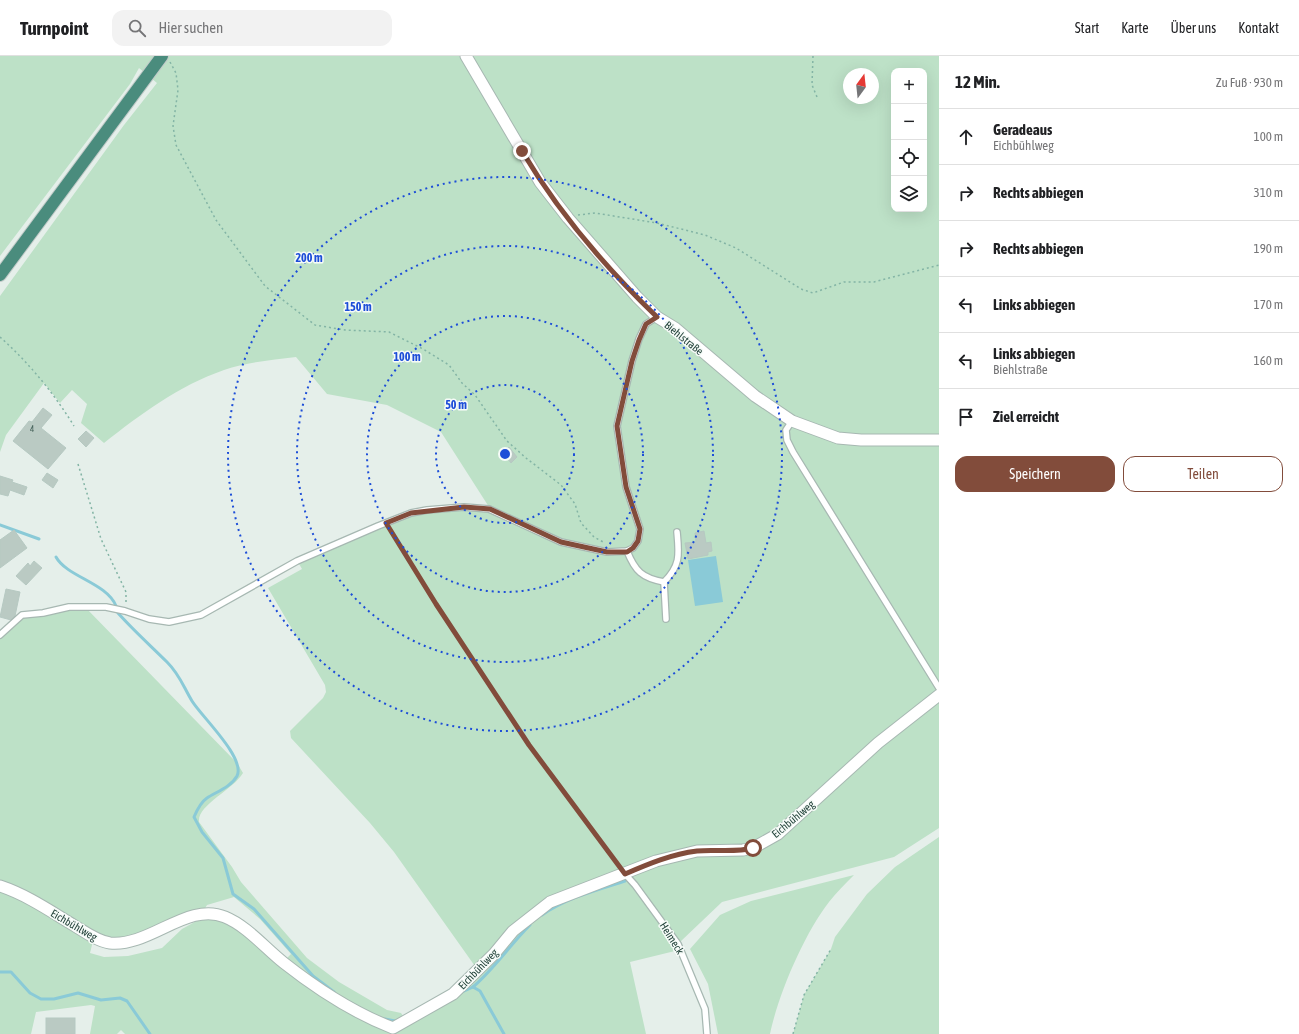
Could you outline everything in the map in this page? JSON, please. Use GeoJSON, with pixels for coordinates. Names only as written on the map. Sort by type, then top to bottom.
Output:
{"type":"FeatureCollection","features":[{"type":"Feature","properties":{"kind":"highway"},"geometry":{"type":"LineString","coordinates":[[0,275],[135,94],[165,58]]}},
{"type":"Feature","properties":{"kind":"street","name":"Biehlstraße"},"geometry":{"type":"LineString","coordinates":[[466,56],[540,182],[568,218],[637,297],[657,317],[675,328],[755,396],[792,421],[838,438],[861,440],[939,440]]}},
{"type":"Feature","properties":{"kind":"street","name":"Eichbühlweg"},"geometry":{"type":"LineString","coordinates":[[0,886],[34,901],[94,938],[110,943],[134,941],[154,934],[178,920],[205,914],[225,917],[239,926],[304,978],[335,999],[395,1031],[453,994],[494,954],[513,931],[550,902],[656,861],[691,852],[748,849],[778,834],[878,743],[939,695]]}},
{"type":"Feature","properties":{"kind":"lane"},"geometry":{"type":"LineString","coordinates":[[0,635],[22,616],[70,607],[106,607],[125,611],[149,619],[169,622],[201,615],[297,561],[411,513],[441,508],[464,507],[490,509],[561,542],[607,552],[627,552],[633,548],[638,541],[640,529],[626,487],[617,426],[632,361],[639,340],[646,324],[657,317]]}},
{"type":"Feature","properties":{"kind":"lane"},"geometry":{"type":"LineString","coordinates":[[792,421],[786,430],[787,440],[793,452],[939,688]]}},
{"type":"Feature","properties":{"kind":"lane"},"geometry":{"type":"LineString","coordinates":[[666,619],[664,582],[674,572],[678,558],[678,532]]}},
{"type":"Feature","properties":{"kind":"lane"},"geometry":{"type":"LineString","coordinates":[[627,552],[633,567],[648,579],[664,582]]}},
{"type":"Feature","properties":{"kind":"lane","name":"Heimeck"},"geometry":{"type":"LineString","coordinates":[[625,874],[636,885],[678,944],[705,1009],[707,1034]]}},
{"type":"Feature","properties":{"kind":"path"},"geometry":{"type":"LineString","coordinates":[[813,56],[812,85],[817,98]]}},
{"type":"Feature","properties":{"kind":"path"},"geometry":{"type":"LineString","coordinates":[[165,58],[176,73],[178,90],[173,126],[176,145],[216,220],[265,286],[315,325],[345,330],[389,332],[423,349],[449,365],[462,384],[475,395],[508,441],[526,458],[565,488],[575,504],[581,523],[594,537],[607,544]]}},
{"type":"Feature","properties":{"kind":"path"},"geometry":{"type":"LineString","coordinates":[[568,218],[579,214],[596,213],[657,223],[705,235],[736,248],[801,289],[813,293],[844,282],[874,282],[939,265]]}},
{"type":"Feature","properties":{"kind":"path"},"geometry":{"type":"LineString","coordinates":[[0,337],[15,350],[53,392],[74,426]]}},
{"type":"Feature","properties":{"kind":"path"},"geometry":{"type":"LineString","coordinates":[[78,464],[101,539],[126,592],[125,611]]}},
{"type":"Feature","properties":{"kind":"path"},"geometry":{"type":"LineString","coordinates":[[386,523],[436,604],[529,745],[625,874]]}},
{"type":"Feature","properties":{"kind":"path"},"geometry":{"type":"LineString","coordinates":[[793,1034],[804,995],[831,949]]}},
{"type":"Feature","properties":{"kind":"green space"},"geometry":{"type":"Polygon","coordinates":[[[0,56],[939,56],[939,437],[863,437],[839,434],[815,427],[767,401],[721,366],[658,313],[645,323],[630,360],[616,426],[625,487],[640,530],[627,487],[619,426],[633,361],[648,324],[657,317],[719,372],[742,390],[766,408],[790,423],[814,435],[838,442],[863,445],[939,443],[939,828],[894,857],[722,902],[680,942],[637,884],[628,875],[652,862],[622,873],[634,886],[679,950],[630,962],[646,1034],[125,1034],[121,1030],[117,1034],[90,1034],[95,1006],[91,1005],[36,1012],[31,1034],[0,1034],[0,637],[23,617],[70,608],[85,607],[237,763],[243,773],[232,785],[209,804],[200,816],[199,822],[232,867],[241,882],[307,958],[339,982],[387,1010],[401,1013],[405,1019],[452,993],[477,969],[394,852],[370,823],[291,738],[290,731],[323,698],[326,692],[325,685],[268,588],[302,569],[298,562],[392,521],[442,509],[466,509],[490,513],[551,540],[576,548],[625,554],[632,567],[634,565],[627,549],[607,551],[562,540],[523,521],[489,507],[441,432],[387,405],[327,394],[296,357],[242,365],[224,370],[191,384],[161,402],[104,443],[81,423],[87,404],[72,390],[60,403],[44,383],[6,435],[0,452],[0,296],[124,125],[157,83],[139,68],[130,84],[0,256],[0,56]],[[234,897],[207,905],[204,910],[226,915],[285,960],[291,954],[260,919],[234,897]],[[202,918],[180,924],[149,940],[131,945],[113,946],[93,941],[90,953],[104,957],[128,956],[162,948],[182,929],[202,918]]]}},
{"type":"Feature","properties":{"kind":"green space"},"geometry":{"type":"Polygon","coordinates":[[[939,837],[939,1034],[793,1034],[804,995],[831,949],[835,937],[867,894],[895,867],[939,837]]]}},
{"type":"Feature","properties":{"kind":"green space"},"geometry":{"type":"Polygon","coordinates":[[[854,875],[829,902],[801,948],[779,1001],[770,1034],[718,1034],[708,984],[690,949],[720,915],[751,901],[854,875]]]}},
{"type":"Feature","properties":{"kind":"water"},"geometry":{"type":"Polygon","coordinates":[[[716,556],[723,602],[695,606],[688,560],[716,556]]]}},
{"type":"Feature","properties":{"kind":"building"},"geometry":{"type":"Polygon","coordinates":[[[43,408],[52,415],[41,428],[66,448],[48,469],[13,441],[29,421],[32,422],[43,408]]]}},
{"type":"Feature","properties":{"kind":"building"},"geometry":{"type":"Polygon","coordinates":[[[86,431],[94,438],[86,447],[78,439],[86,431]]]}},
{"type":"Feature","properties":{"kind":"building"},"geometry":{"type":"Polygon","coordinates":[[[509,447],[517,457],[511,463],[503,453],[509,447]]]}},
{"type":"Feature","properties":{"kind":"building"},"geometry":{"type":"Polygon","coordinates":[[[47,473],[58,480],[53,488],[42,480],[47,473]]]}},
{"type":"Feature","properties":{"kind":"building"},"geometry":{"type":"Polygon","coordinates":[[[0,476],[13,480],[12,482],[27,487],[24,495],[10,490],[8,496],[0,494],[0,476]]]}},
{"type":"Feature","properties":{"kind":"building"},"geometry":{"type":"Polygon","coordinates":[[[14,530],[27,548],[0,568],[0,540],[14,530]]]}},
{"type":"Feature","properties":{"kind":"building"},"geometry":{"type":"Polygon","coordinates":[[[704,531],[706,543],[711,542],[712,551],[708,552],[708,555],[688,559],[685,543],[696,542],[695,533],[704,531]]]}},
{"type":"Feature","properties":{"kind":"building"},"geometry":{"type":"Polygon","coordinates":[[[34,561],[42,568],[26,585],[16,576],[28,563],[30,566],[34,561]]]}},
{"type":"Feature","properties":{"kind":"building"},"geometry":{"type":"Polygon","coordinates":[[[6,589],[20,592],[15,616],[11,620],[0,617],[6,589]]]}},
{"type":"Feature","properties":{"kind":"building"},"geometry":{"type":"Polygon","coordinates":[[[46,1018],[75,1018],[75,1034],[46,1034],[46,1018]]]}},
{"type":"Feature","properties":{"kind":"waterway"},"geometry":{"type":"LineString","coordinates":[[0,525],[39,539]]}},
{"type":"Feature","properties":{"kind":"waterway"},"geometry":{"type":"LineString","coordinates":[[56,557],[61,564],[69,570],[104,591],[116,606]]}},
{"type":"Feature","properties":{"kind":"waterway"},"geometry":{"type":"LineString","coordinates":[[118,613],[171,667],[178,676],[192,701],[221,737],[235,759],[238,768],[237,776],[231,783],[205,800],[199,806],[194,817],[202,832],[223,858],[233,894],[254,909],[313,976],[334,992]]}},
{"type":"Feature","properties":{"kind":"waterway"},"geometry":{"type":"LineString","coordinates":[[542,915],[571,899],[625,881]]}},
{"type":"Feature","properties":{"kind":"waterway"},"geometry":{"type":"LineString","coordinates":[[473,987],[488,973],[530,925]]}},
{"type":"Feature","properties":{"kind":"waterway"},"geometry":{"type":"LineString","coordinates":[[0,972],[11,972],[30,993],[41,999],[54,999],[78,993],[101,1000],[120,998],[127,1001],[150,1034]]}},
{"type":"Feature","properties":{"kind":"waterway"},"geometry":{"type":"LineString","coordinates":[[462,992],[473,987],[480,991],[504,1034]]}},
{"type":"Feature","properties":{"kind":"waterway"},"geometry":{"type":"LineString","coordinates":[[385,1019],[395,1021]]}},
{"type":"Feature","properties":{"kind":"route"},"geometry":{"type":"LineString","coordinates":[[522,151],[540,182],[568,218],[637,297],[657,317],[646,324],[639,340],[632,361],[617,426],[626,487],[640,529],[638,541],[633,548],[627,552],[607,552],[561,542],[490,509],[464,507],[441,508],[411,513],[386,523],[436,604],[529,745],[625,874],[656,861],[696,851],[743,850],[753,848]]}}]}
